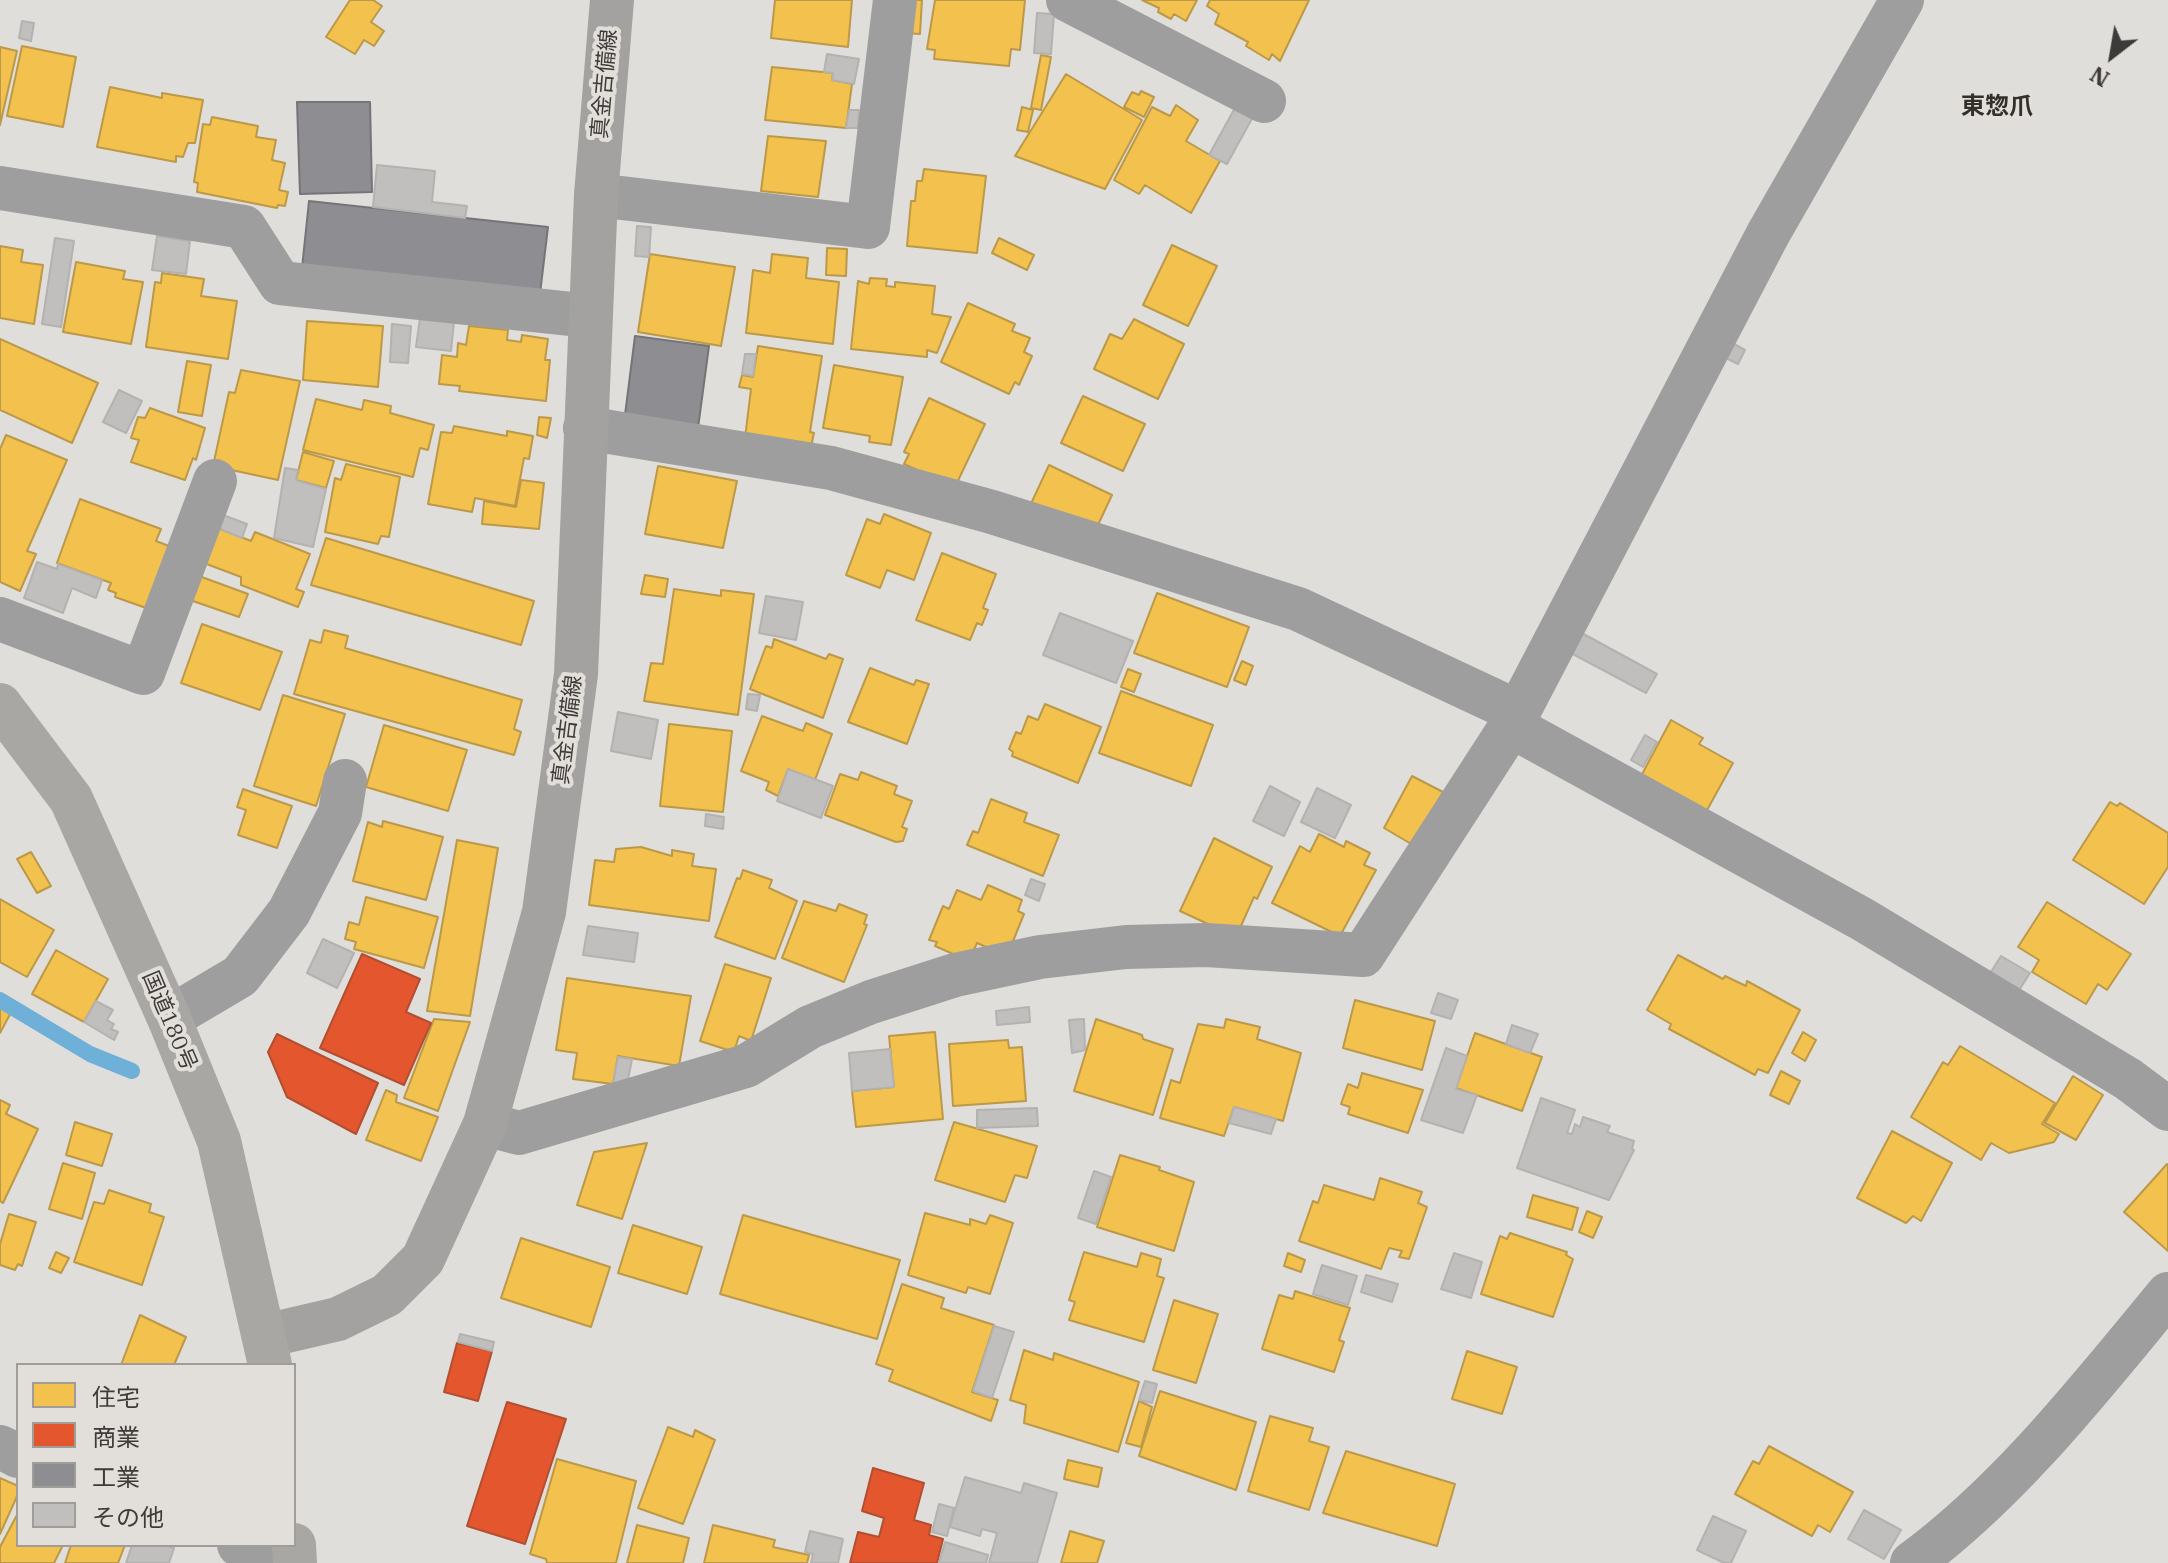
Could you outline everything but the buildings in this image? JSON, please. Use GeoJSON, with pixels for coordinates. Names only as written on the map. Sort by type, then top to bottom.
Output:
{"type":"FeatureCollection","features":[{"type":"Feature","properties":{"kind":"highway","name":"国道180号"},"geometry":{"type":"LineString","coordinates":[[0,705],[71,799],[169,1018],[219,1141],[268,1350]]}},
{"type":"Feature","properties":{"kind":"main road","name":"真金吉備線"},"geometry":{"type":"LineString","coordinates":[[268,1350],[387,1295],[423,1259],[485,1124],[544,912],[576,674],[596,195],[612,0]]}},
{"type":"Feature","properties":{"kind":"street"},"geometry":{"type":"LineString","coordinates":[[596,195],[868,227],[895,0]]}},
{"type":"Feature","properties":{"kind":"street"},"geometry":{"type":"LineString","coordinates":[[1068,0],[1264,101]]}},
{"type":"Feature","properties":{"kind":"street"},"geometry":{"type":"LineString","coordinates":[[485,1124],[519,1133],[746,1066],[810,1027],[871,1002],[955,975],[1040,957],[1126,947],[1206,945],[1363,955],[1514,719],[1768,234],[1902,0]]}},
{"type":"Feature","properties":{"kind":"street"},"geometry":{"type":"LineString","coordinates":[[0,188],[244,227],[280,283],[590,316]]}},
{"type":"Feature","properties":{"kind":"street"},"geometry":{"type":"LineString","coordinates":[[585,428],[831,468],[992,512],[1298,609],[1514,719],[1862,919],[2128,1079],[2168,1109]]}},
{"type":"Feature","properties":{"kind":"street"},"geometry":{"type":"LineString","coordinates":[[0,619],[143,673],[215,481]]}},
{"type":"Feature","properties":{"kind":"street"},"geometry":{"type":"LineString","coordinates":[[169,1018],[240,976],[289,912],[340,813],[345,781]]}},
{"type":"Feature","properties":{"kind":"street"},"geometry":{"type":"LineString","coordinates":[[1912,1563],[1950,1535],[2067,1416],[2168,1294]]}},
{"type":"Feature","properties":{"kind":"street"},"geometry":{"type":"LineString","coordinates":[[244,1547],[282,1563]]}},
{"type":"Feature","properties":{"kind":"waterway"},"geometry":{"type":"LineString","coordinates":[[0,1000],[90,1054],[132,1071]]}},
{"type":"Feature","properties":{"kind":"district","name":"東惣爪"},"geometry":{"type":"Point","coordinates":[1997,107]}}]}
